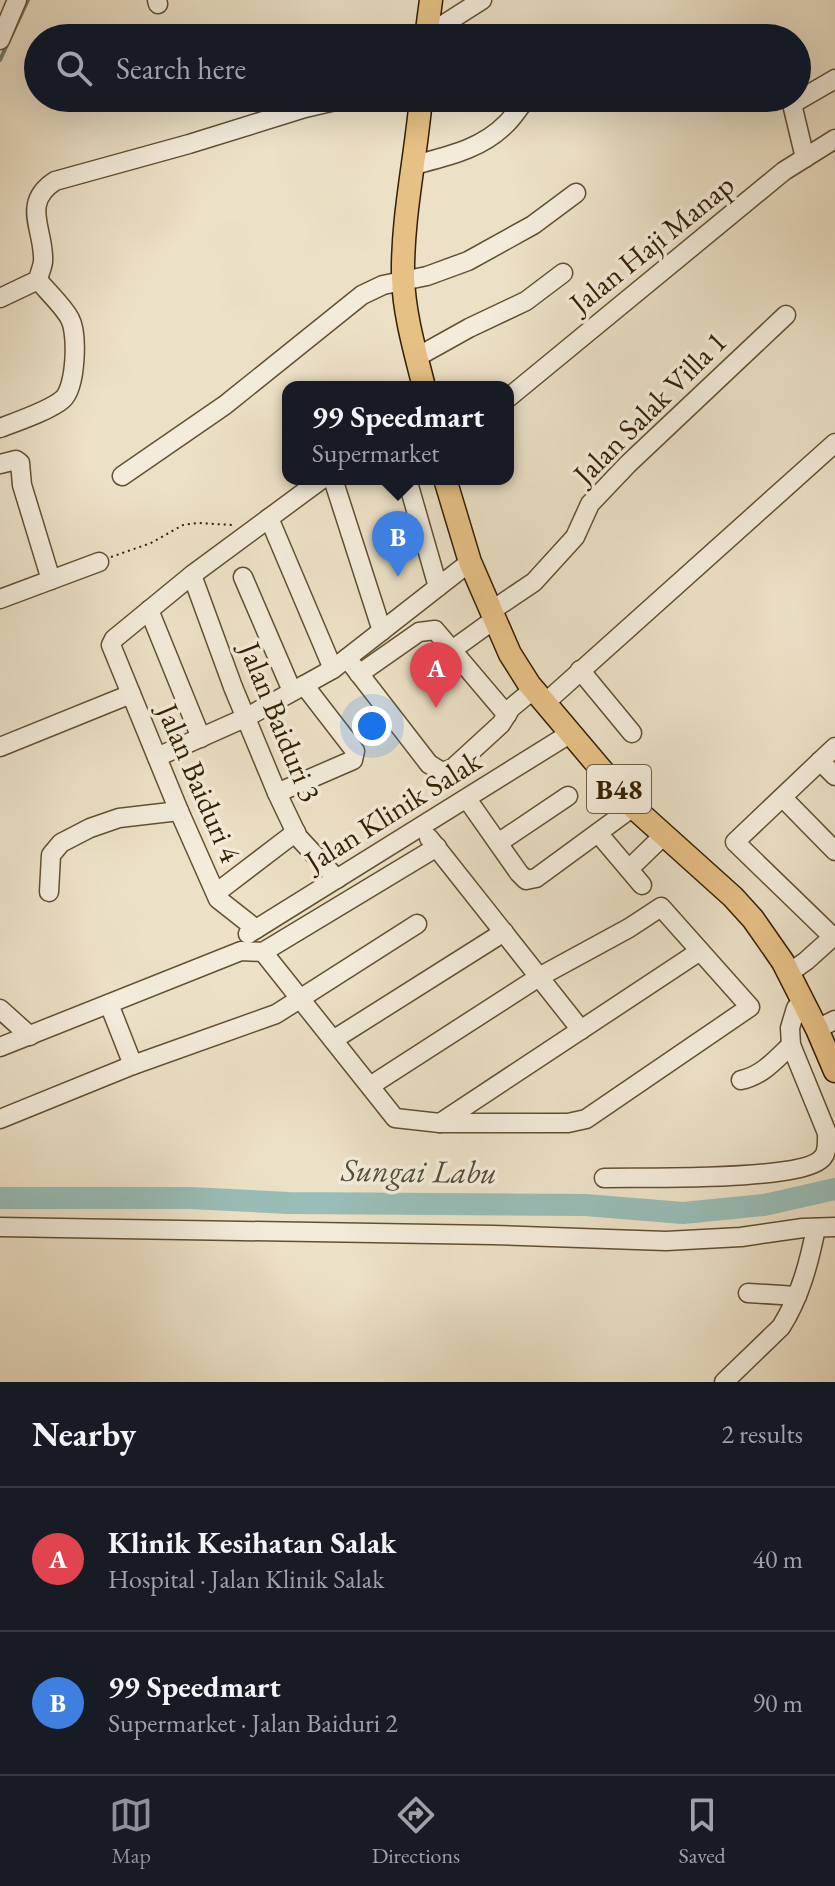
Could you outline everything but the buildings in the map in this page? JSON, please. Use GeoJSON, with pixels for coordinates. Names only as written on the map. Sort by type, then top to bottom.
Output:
{"type":"FeatureCollection","features":[{"type":"Feature","properties":{"kind":"main road"},"geometry":{"type":"LineString","coordinates":[[428,24],[431,0]]}},
{"type":"Feature","properties":{"kind":"main road"},"geometry":{"type":"LineString","coordinates":[[420,112],[404,245],[403,280],[423,381]]}},
{"type":"Feature","properties":{"kind":"main road","name":"B48"},"geometry":{"type":"LineString","coordinates":[[447,485],[470,562],[510,654],[540,696],[633,807],[733,897],[753,919],[804,1001],[826,1024],[835,1071]]}},
{"type":"Feature","properties":{"kind":"street"},"geometry":{"type":"LineString","coordinates":[[0,40],[17,0]]}},
{"type":"Feature","properties":{"kind":"street"},"geometry":{"type":"LineString","coordinates":[[446,24],[482,0]]}},
{"type":"Feature","properties":{"kind":"street"},"geometry":{"type":"LineString","coordinates":[[811,93],[835,79]]}},
{"type":"Feature","properties":{"kind":"street"},"geometry":{"type":"LineString","coordinates":[[0,298],[38,280],[43,262],[36,200],[44,188],[55,181],[292,112]]}},
{"type":"Feature","properties":{"kind":"street"},"geometry":{"type":"LineString","coordinates":[[414,165],[462,153],[490,137],[517,112]]}},
{"type":"Feature","properties":{"kind":"street"},"geometry":{"type":"LineString","coordinates":[[794,112],[805,158]]}},
{"type":"Feature","properties":{"kind":"street","name":"Jalan Haji Manap"},"geometry":{"type":"LineString","coordinates":[[514,393],[784,171],[835,139]]}},
{"type":"Feature","properties":{"kind":"street"},"geometry":{"type":"LineString","coordinates":[[122,476],[225,405],[362,295],[383,285],[427,276],[468,261],[533,225],[576,193]]}},
{"type":"Feature","properties":{"kind":"street"},"geometry":{"type":"LineString","coordinates":[[417,357],[526,301],[563,273]]}},
{"type":"Feature","properties":{"kind":"street"},"geometry":{"type":"LineString","coordinates":[[0,428],[30,417],[65,398],[72,382],[75,349],[71,320],[38,280]]}},
{"type":"Feature","properties":{"kind":"street","name":"Jalan Salak Villa 1"},"geometry":{"type":"LineString","coordinates":[[452,650],[534,582],[575,537],[590,504],[628,464],[786,315]]}},
{"type":"Feature","properties":{"kind":"street"},"geometry":{"type":"LineString","coordinates":[[269,518],[340,663],[359,674],[429,764],[442,772],[453,768],[501,724],[511,708],[540,696],[580,670],[835,443]]}},
{"type":"Feature","properties":{"kind":"street"},"geometry":{"type":"LineString","coordinates":[[0,464],[11,460],[20,463],[27,501],[51,580]]}},
{"type":"Feature","properties":{"kind":"street"},"geometry":{"type":"LineString","coordinates":[[201,738],[149,610],[314,485]]}},
{"type":"Feature","properties":{"kind":"street"},"geometry":{"type":"LineString","coordinates":[[335,485],[382,631]]}},
{"type":"Feature","properties":{"kind":"street"},"geometry":{"type":"LineString","coordinates":[[409,485],[438,587]]}},
{"type":"Feature","properties":{"kind":"street"},"geometry":{"type":"LineString","coordinates":[[0,599],[99,562]]}},
{"type":"Feature","properties":{"kind":"street"},"geometry":{"type":"LineString","coordinates":[[157,757],[247,717],[340,663],[470,562]]}},
{"type":"Feature","properties":{"kind":"street","name":"Jalan Baiduri 3"},"geometry":{"type":"LineString","coordinates":[[192,575],[233,687],[277,793],[298,837],[337,879]]}},
{"type":"Feature","properties":{"kind":"street"},"geometry":{"type":"LineString","coordinates":[[243,577],[298,688],[355,751],[353,760],[277,793]]}},
{"type":"Feature","properties":{"kind":"street","name":"Jalan Baiduri 4"},"geometry":{"type":"LineString","coordinates":[[149,610],[111,645],[218,899],[247,939]]}},
{"type":"Feature","properties":{"kind":"street"},"geometry":{"type":"LineString","coordinates":[[359,674],[419,632],[435,630],[507,715]]}},
{"type":"Feature","properties":{"kind":"street"},"geometry":{"type":"LineString","coordinates":[[580,670],[632,733]]}},
{"type":"Feature","properties":{"kind":"street"},"geometry":{"type":"LineString","coordinates":[[0,747],[131,694]]}},
{"type":"Feature","properties":{"kind":"street","name":"Jalan Klinik Salak"},"geometry":{"type":"LineString","coordinates":[[247,939],[571,733]]}},
{"type":"Feature","properties":{"kind":"street"},"geometry":{"type":"LineString","coordinates":[[789,973],[834,936],[735,842],[835,747]]}},
{"type":"Feature","properties":{"kind":"street"},"geometry":{"type":"LineString","coordinates":[[820,761],[835,776]]}},
{"type":"Feature","properties":{"kind":"street"},"geometry":{"type":"LineString","coordinates":[[498,843],[568,796]]}},
{"type":"Feature","properties":{"kind":"street"},"geometry":{"type":"LineString","coordinates":[[783,798],[835,851]]}},
{"type":"Feature","properties":{"kind":"street"},"geometry":{"type":"LineString","coordinates":[[467,799],[526,880],[536,878],[633,807]]}},
{"type":"Feature","properties":{"kind":"street"},"geometry":{"type":"LineString","coordinates":[[49,892],[51,855],[61,843],[119,818],[179,811]]}},
{"type":"Feature","properties":{"kind":"street"},"geometry":{"type":"LineString","coordinates":[[421,828],[581,1030]]}},
{"type":"Feature","properties":{"kind":"street"},"geometry":{"type":"LineString","coordinates":[[216,893],[296,832]]}},
{"type":"Feature","properties":{"kind":"street"},"geometry":{"type":"LineString","coordinates":[[598,833],[642,885]]}},
{"type":"Feature","properties":{"kind":"street"},"geometry":{"type":"LineString","coordinates":[[629,869],[664,835]]}},
{"type":"Feature","properties":{"kind":"street"},"geometry":{"type":"LineString","coordinates":[[263,952],[437,847]]}},
{"type":"Feature","properties":{"kind":"street"},"geometry":{"type":"LineString","coordinates":[[0,1047],[109,1004],[247,939],[263,952],[395,1118],[440,1123],[568,1123],[586,1119],[750,1007],[661,907],[539,977],[370,1086]]}},
{"type":"Feature","properties":{"kind":"street"},"geometry":{"type":"LineString","coordinates":[[0,1119],[133,1065],[276,1014],[417,924]]}},
{"type":"Feature","properties":{"kind":"street"},"geometry":{"type":"LineString","coordinates":[[333,1040],[504,932]]}},
{"type":"Feature","properties":{"kind":"street"},"geometry":{"type":"LineString","coordinates":[[440,1123],[700,951]]}},
{"type":"Feature","properties":{"kind":"street"},"geometry":{"type":"LineString","coordinates":[[604,1178],[766,1174],[799,1169],[824,1156],[827,1133],[791,1045],[790,1028],[796,1008],[804,1001]]}},
{"type":"Feature","properties":{"kind":"street"},"geometry":{"type":"LineString","coordinates":[[109,1004],[133,1065]]}},
{"type":"Feature","properties":{"kind":"street"},"geometry":{"type":"LineString","coordinates":[[0,1009],[30,1036]]}},
{"type":"Feature","properties":{"kind":"street"},"geometry":{"type":"LineString","coordinates":[[741,1080],[761,1072],[791,1045]]}},
{"type":"Feature","properties":{"kind":"street"},"geometry":{"type":"LineString","coordinates":[[0,1227],[666,1241],[835,1227]]}},
{"type":"Feature","properties":{"kind":"street"},"geometry":{"type":"LineString","coordinates":[[724,1382],[781,1327],[805,1274],[816,1228]]}},
{"type":"Feature","properties":{"kind":"street"},"geometry":{"type":"LineString","coordinates":[[748,1293],[797,1296]]}},
{"type":"Feature","properties":{"kind":"path"},"geometry":{"type":"LineString","coordinates":[[99,562],[151,543],[183,525],[228,524],[251,531]]}},
{"type":"Feature","properties":{"kind":"waterway"},"geometry":{"type":"LineString","coordinates":[[0,60],[28,0]]}},
{"type":"Feature","properties":{"kind":"waterway","name":"Sungai Labu"},"geometry":{"type":"LineString","coordinates":[[0,1198],[585,1205],[683,1213],[764,1205],[835,1189]]}},
{"type":"Feature","properties":{"kind":"place","name":"99 Speedmart"},"geometry":{"type":"Point","coordinates":[398,577]}},
{"type":"Feature","properties":{"kind":"place","name":"Klinik Kesihatan Salak"},"geometry":{"type":"Point","coordinates":[436,708]}}]}
